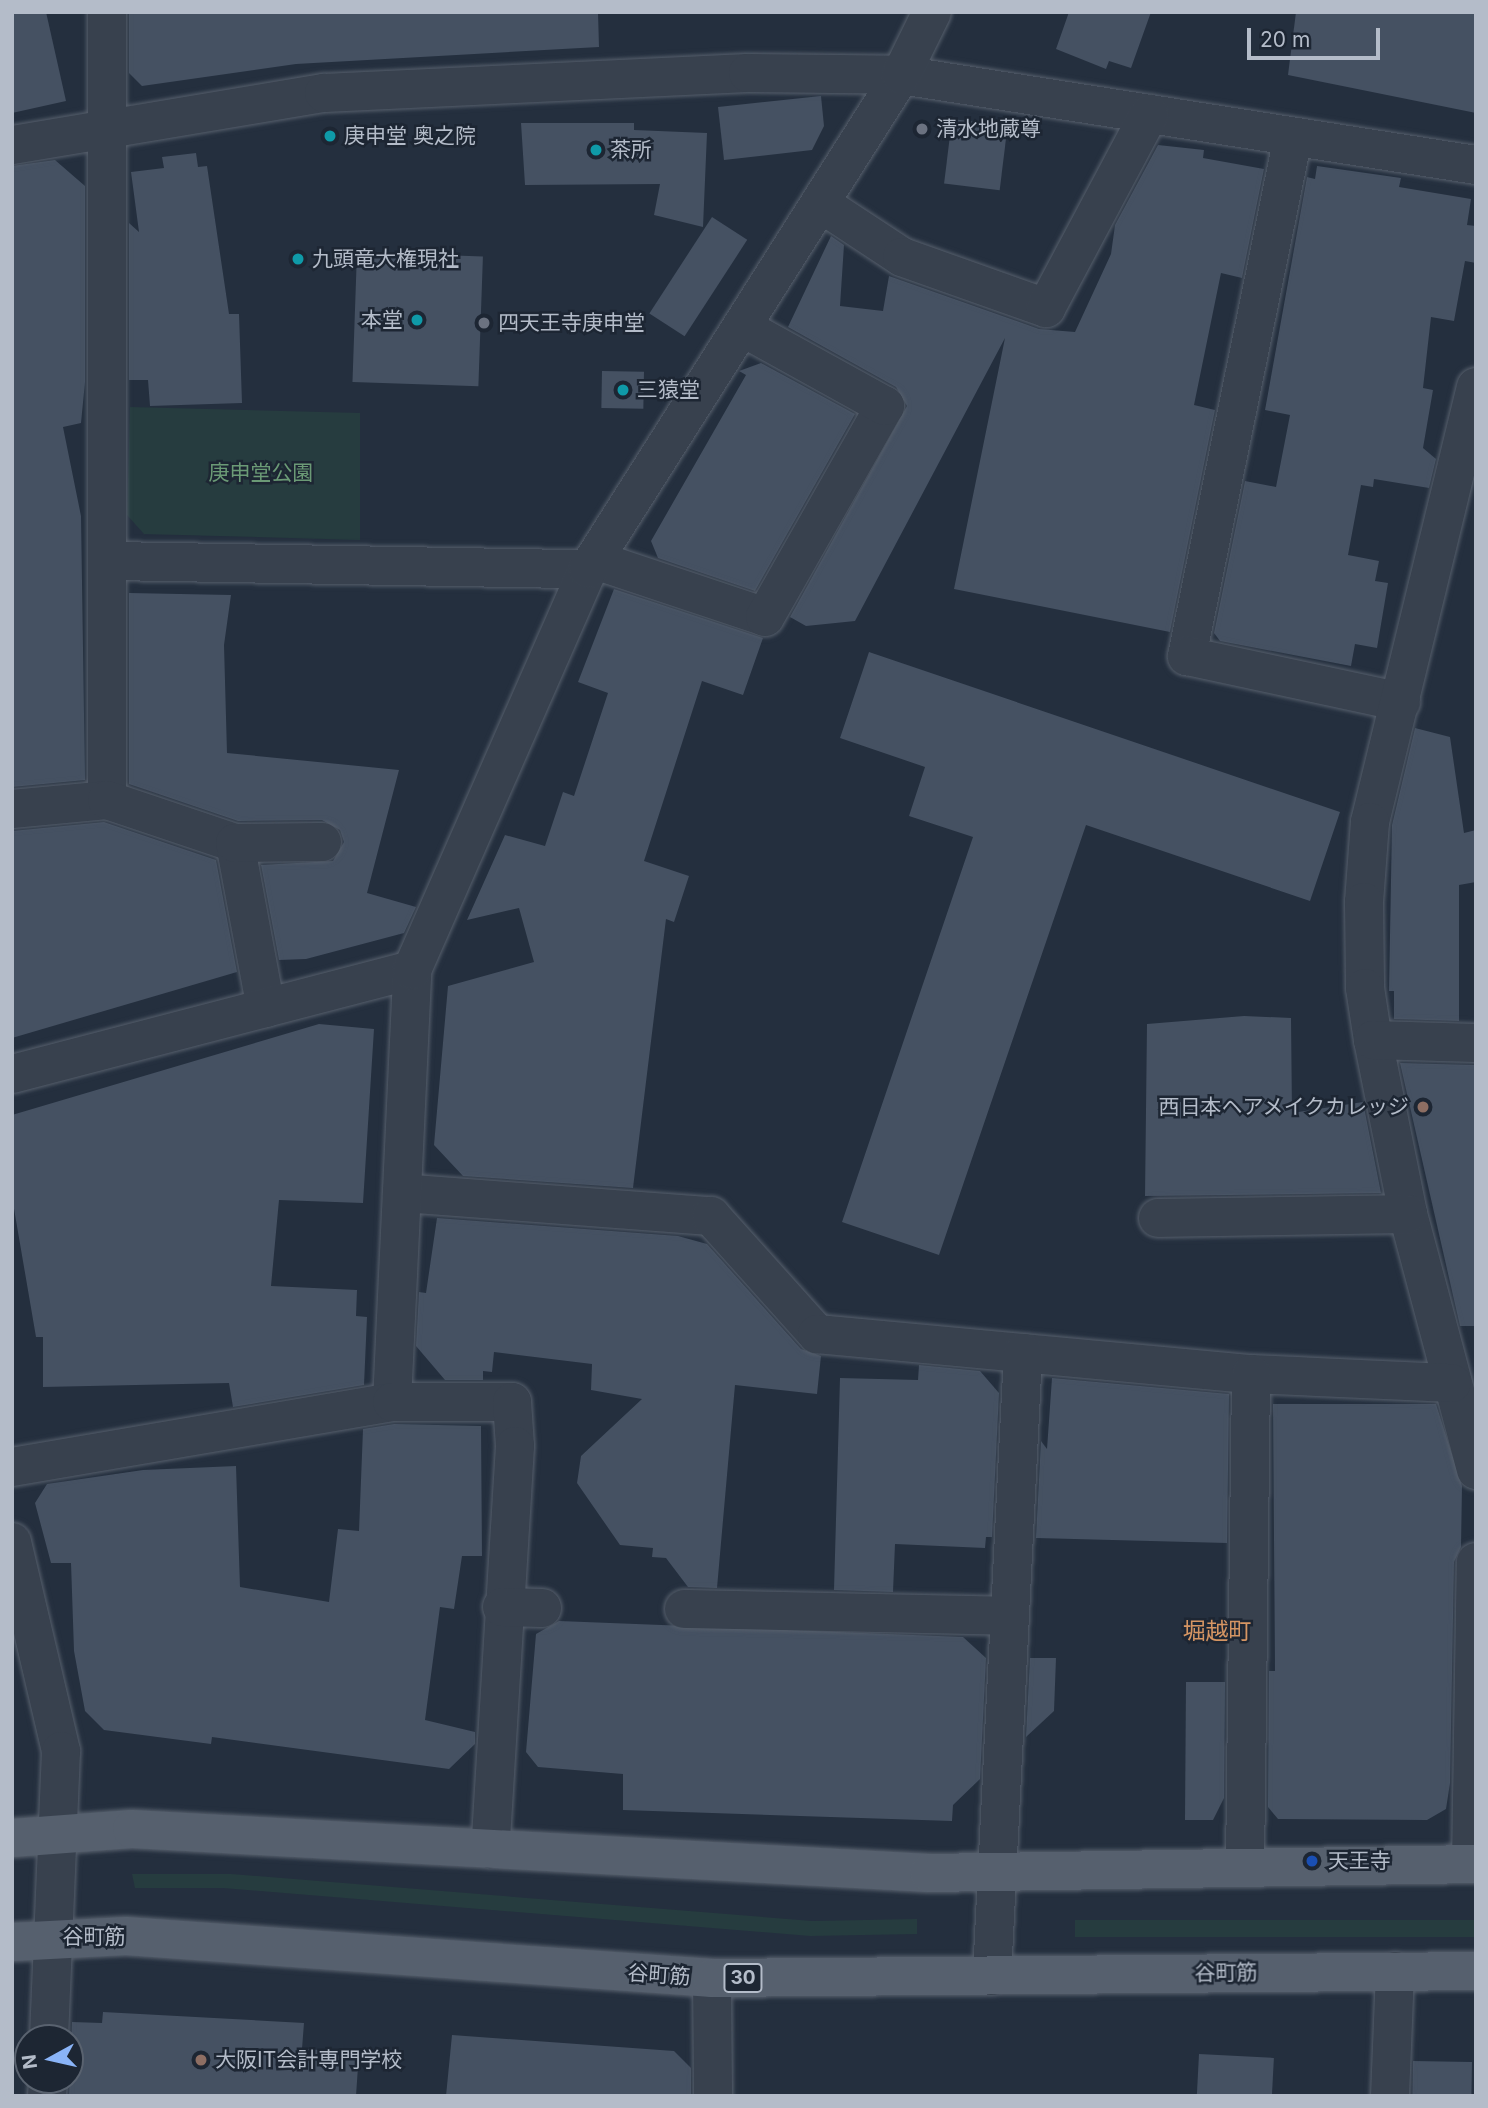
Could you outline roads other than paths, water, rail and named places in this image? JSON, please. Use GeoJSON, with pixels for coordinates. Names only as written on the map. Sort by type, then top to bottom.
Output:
{"type":"FeatureCollection","features":[{"type":"Feature","properties":{"kind":"main road"},"geometry":{"type":"LineString","coordinates":[[12,1838],[61,1832],[132,1829],[752,1867],[994,1872],[1473,1864]]}},
{"type":"Feature","properties":{"kind":"main road","name":"谷町筋"},"geometry":{"type":"LineString","coordinates":[[12,1942],[57,1937],[126,1936],[712,1978],[1476,1971]]}},
{"type":"Feature","properties":{"kind":"street"},"geometry":{"type":"LineString","coordinates":[[107,12],[111,561],[107,800]]}},
{"type":"Feature","properties":{"kind":"street"},"geometry":{"type":"LineString","coordinates":[[393,1402],[412,970],[592,565],[901,75],[932,12]]}},
{"type":"Feature","properties":{"kind":"street"},"geometry":{"type":"LineString","coordinates":[[12,145],[106,127],[324,93],[748,73],[901,75],[1476,165]]}},
{"type":"Feature","properties":{"kind":"street"},"geometry":{"type":"LineString","coordinates":[[820,203],[902,257],[1046,308],[1149,114]]}},
{"type":"Feature","properties":{"kind":"street"},"geometry":{"type":"LineString","coordinates":[[1293,137],[1187,656],[1401,702]]}},
{"type":"Feature","properties":{"kind":"street"},"geometry":{"type":"LineString","coordinates":[[111,561],[592,565],[765,617],[885,406],[742,327]]}},
{"type":"Feature","properties":{"kind":"street"},"geometry":{"type":"LineString","coordinates":[[1476,387],[1469,464],[1401,702],[1370,822],[1364,988],[1408,1214],[1476,1470]]}},
{"type":"Feature","properties":{"kind":"street"},"geometry":{"type":"LineString","coordinates":[[12,809],[107,800],[235,843],[322,842]]}},
{"type":"Feature","properties":{"kind":"street"},"geometry":{"type":"LineString","coordinates":[[235,843],[266,1008]]}},
{"type":"Feature","properties":{"kind":"street"},"geometry":{"type":"LineString","coordinates":[[12,1074],[412,970]]}},
{"type":"Feature","properties":{"kind":"street"},"geometry":{"type":"LineString","coordinates":[[1373,1040],[1476,1043]]}},
{"type":"Feature","properties":{"kind":"street"},"geometry":{"type":"LineString","coordinates":[[402,1193],[711,1216],[817,1334],[1251,1374],[1452,1383]]}},
{"type":"Feature","properties":{"kind":"street"},"geometry":{"type":"LineString","coordinates":[[1158,1219],[1408,1214]]}},
{"type":"Feature","properties":{"kind":"street"},"geometry":{"type":"LineString","coordinates":[[992,1976],[994,1872],[1023,1353]]}},
{"type":"Feature","properties":{"kind":"street"},"geometry":{"type":"LineString","coordinates":[[1245,1867],[1251,1374]]}},
{"type":"Feature","properties":{"kind":"street"},"geometry":{"type":"LineString","coordinates":[[12,1467],[393,1402],[512,1402],[515,1446],[502,1607],[490,1849]]}},
{"type":"Feature","properties":{"kind":"street"},"geometry":{"type":"LineString","coordinates":[[12,1542],[61,1751],[57,1937],[50,2024]]}},
{"type":"Feature","properties":{"kind":"street"},"geometry":{"type":"LineString","coordinates":[[1473,1864],[1476,1562]]}},
{"type":"Feature","properties":{"kind":"street"},"geometry":{"type":"LineString","coordinates":[[502,1607],[542,1608]]}},
{"type":"Feature","properties":{"kind":"street"},"geometry":{"type":"LineString","coordinates":[[684,1609],[1010,1616]]}},
{"type":"Feature","properties":{"kind":"street"},"geometry":{"type":"LineString","coordinates":[[1390,2096],[1395,1971]]}},
{"type":"Feature","properties":{"kind":"street"},"geometry":{"type":"LineString","coordinates":[[712,1978],[713,2096]]}},
{"type":"Feature","properties":{"kind":"place","name":"清水地蔵尊"},"geometry":{"type":"Point","coordinates":[922,129]}},
{"type":"Feature","properties":{"kind":"place","name":"庚申堂 奥之院"},"geometry":{"type":"Point","coordinates":[330,136]}},
{"type":"Feature","properties":{"kind":"place","name":"茶所"},"geometry":{"type":"Point","coordinates":[596,150]}},
{"type":"Feature","properties":{"kind":"place","name":"九頭竜大権現社"},"geometry":{"type":"Point","coordinates":[298,259]}},
{"type":"Feature","properties":{"kind":"place","name":"本堂"},"geometry":{"type":"Point","coordinates":[417,320]}},
{"type":"Feature","properties":{"kind":"place","name":"四天王寺庚申堂"},"geometry":{"type":"Point","coordinates":[484,323]}},
{"type":"Feature","properties":{"kind":"place","name":"三猿堂"},"geometry":{"type":"Point","coordinates":[623,390]}},
{"type":"Feature","properties":{"kind":"place","name":"西日本ヘアメイクカレッジ"},"geometry":{"type":"Point","coordinates":[1423,1107]}},
{"type":"Feature","properties":{"kind":"place","name":"天王寺"},"geometry":{"type":"Point","coordinates":[1312,1861]}},
{"type":"Feature","properties":{"kind":"place","name":"大阪IT会計専門学校"},"geometry":{"type":"Point","coordinates":[201,2060]}},
{"type":"Feature","properties":{"kind":"district","name":"堀越町"},"geometry":{"type":"Point","coordinates":[1217,1631]}},
{"type":"Feature","properties":{"kind":"park label","name":"庚申堂公園"},"geometry":{"type":"Point","coordinates":[261,473]}}]}
